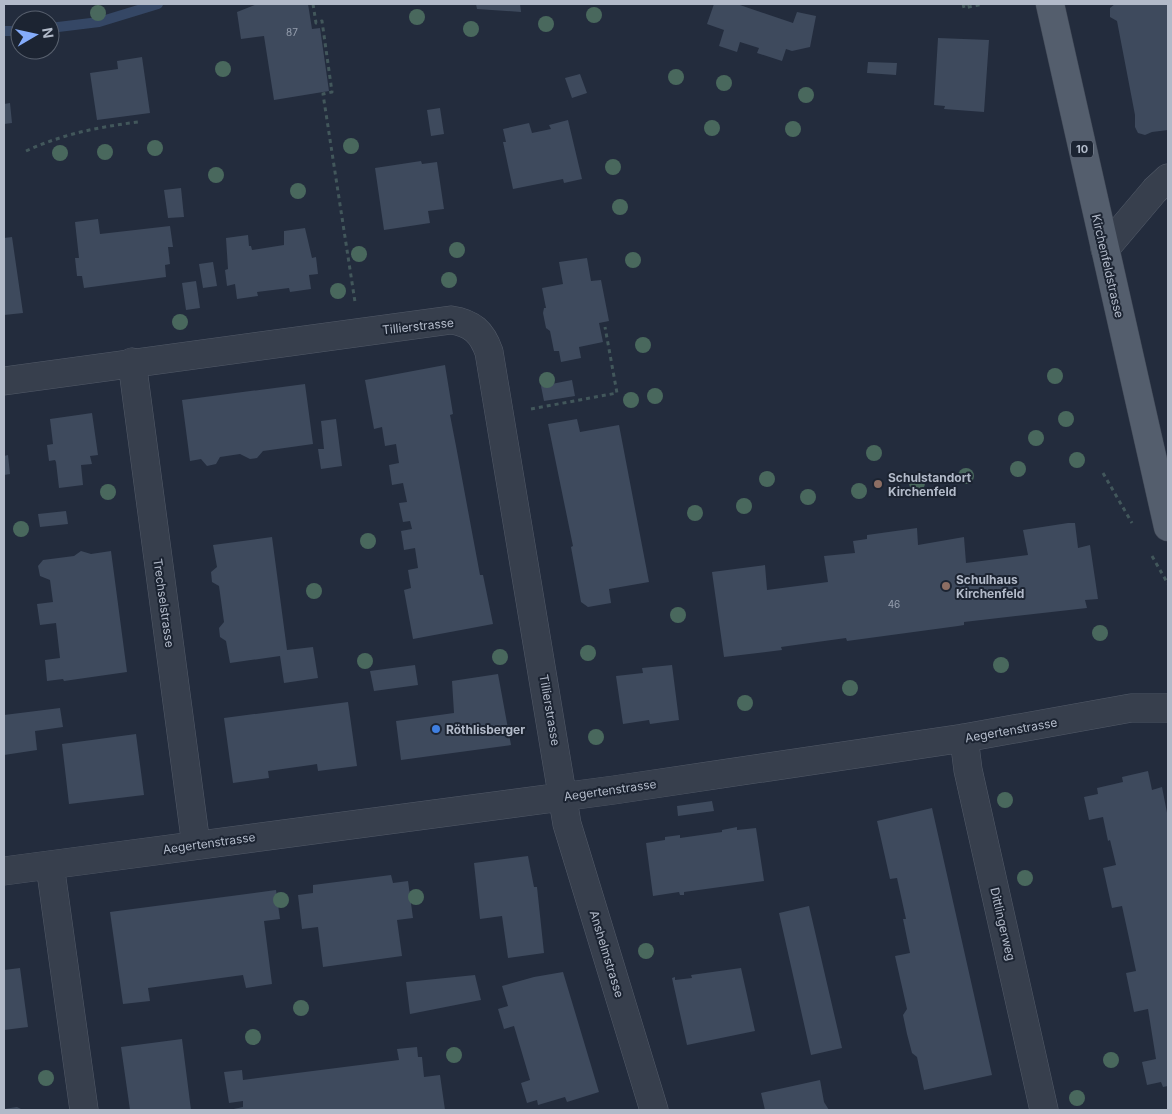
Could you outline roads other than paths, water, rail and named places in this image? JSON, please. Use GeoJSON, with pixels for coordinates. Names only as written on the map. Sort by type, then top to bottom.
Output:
{"type":"FeatureCollection","features":[{"type":"Feature","properties":{"kind":"main road","name":"Kirchenfeldstrasse"},"geometry":{"type":"LineString","coordinates":[[1050,4],[1168,527]]}},
{"type":"Feature","properties":{"kind":"street"},"geometry":{"type":"LineString","coordinates":[[1105,249],[1155,190],[1168,178]]}},
{"type":"Feature","properties":{"kind":"street","name":"Tillierstrasse"},"geometry":{"type":"LineString","coordinates":[[4,380],[451,320],[463,322],[474,327],[484,337],[489,352],[563,797]]}},
{"type":"Feature","properties":{"kind":"street","name":"Trechselstrasse"},"geometry":{"type":"LineString","coordinates":[[132,362],[196,845]]}},
{"type":"Feature","properties":{"kind":"street","name":"Aegertenstrasse"},"geometry":{"type":"LineString","coordinates":[[4,871],[563,797],[964,738],[1131,708],[1168,708]]}},
{"type":"Feature","properties":{"kind":"street","name":"Dittlingerweg"},"geometry":{"type":"LineString","coordinates":[[964,738],[968,770],[1044,1110]]}},
{"type":"Feature","properties":{"kind":"street","name":"Anshelmstrasse"},"geometry":{"type":"LineString","coordinates":[[563,797],[567,824],[654,1110]]}},
{"type":"Feature","properties":{"kind":"street"},"geometry":{"type":"LineString","coordinates":[[50,865],[84,1110]]}},
{"type":"Feature","properties":{"kind":"waterway"},"geometry":{"type":"LineString","coordinates":[[60,27],[99,22],[158,4]]}},
{"type":"Feature","properties":{"kind":"waterway"},"geometry":{"type":"LineString","coordinates":[[4,31],[10,31]]}},
{"type":"Feature","properties":{"kind":"place","name":"Schulstandort Kirchenfeld"},"geometry":{"type":"Point","coordinates":[878,484]}},
{"type":"Feature","properties":{"kind":"place","name":"Schulhaus Kirchenfeld"},"geometry":{"type":"Point","coordinates":[946,586]}},
{"type":"Feature","properties":{"kind":"place","name":"Röthlisberger"},"geometry":{"type":"Point","coordinates":[436,729]}}]}
